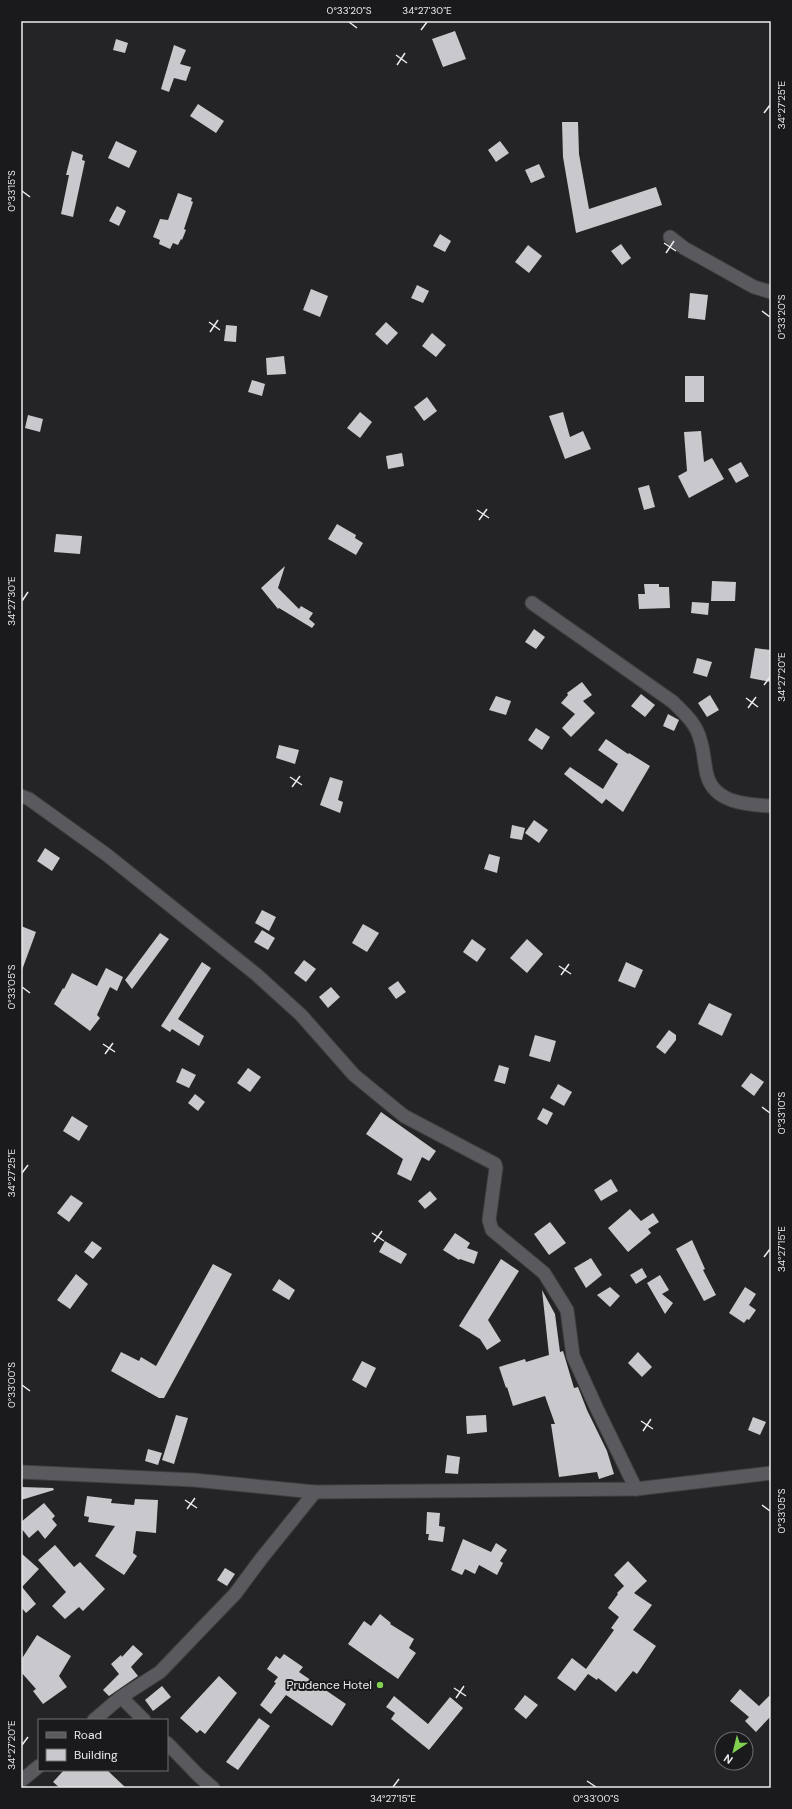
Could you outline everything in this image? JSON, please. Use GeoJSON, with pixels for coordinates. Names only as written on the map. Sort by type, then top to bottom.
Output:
{"type":"FeatureCollection","features":[{"type":"Feature","properties":{"kind":"street"},"geometry":{"type":"LineString","coordinates":[[670,237],[684,248],[754,287],[771,292]]}},
{"type":"Feature","properties":{"kind":"street"},"geometry":{"type":"LineString","coordinates":[[532,604],[673,702],[690,718],[700,738],[707,777],[715,791],[729,800],[736,802],[750,805],[771,806]]}},
{"type":"Feature","properties":{"kind":"street"},"geometry":{"type":"LineString","coordinates":[[21,796],[29,800],[107,855],[257,975],[300,1015],[354,1075],[404,1116],[495,1164],[496,1168],[489,1220],[492,1230],[544,1273],[567,1310],[573,1356],[596,1409],[636,1489]]}},
{"type":"Feature","properties":{"kind":"street"},"geometry":{"type":"LineString","coordinates":[[21,1472],[194,1480],[315,1492],[636,1489],[771,1473]]}},
{"type":"Feature","properties":{"kind":"street"},"geometry":{"type":"LineString","coordinates":[[95,1719],[121,1697],[160,1672],[235,1594],[260,1559],[315,1492]]}},
{"type":"Feature","properties":{"kind":"street"},"geometry":{"type":"LineString","coordinates":[[121,1697],[143,1719]]}},
{"type":"Feature","properties":{"kind":"street"},"geometry":{"type":"LineString","coordinates":[[168,1745],[213,1788]]}},
{"type":"Feature","properties":{"kind":"street"},"geometry":{"type":"LineString","coordinates":[[21,1781],[38,1767]]}},
{"type":"Feature","properties":{"kind":"building"},"geometry":{"type":"Polygon","coordinates":[[[455,31],[466,59],[443,67],[432,39],[455,31]]]}},
{"type":"Feature","properties":{"kind":"building"},"geometry":{"type":"Polygon","coordinates":[[[116,39],[128,43],[125,53],[113,50],[116,39]]]}},
{"type":"Feature","properties":{"kind":"building"},"geometry":{"type":"Polygon","coordinates":[[[174,45],[186,50],[180,64],[191,67],[186,81],[174,78],[169,92],[161,89],[174,45]]]}},
{"type":"Feature","properties":{"kind":"building"},"geometry":{"type":"Polygon","coordinates":[[[198,104],[224,121],[216,133],[190,116],[198,104]]]}},
{"type":"Feature","properties":{"kind":"building"},"geometry":{"type":"Polygon","coordinates":[[[562,122],[578,122],[579,154],[589,209],[656,187],[662,205],[576,233],[563,157],[562,122]]]}},
{"type":"Feature","properties":{"kind":"building"},"geometry":{"type":"Polygon","coordinates":[[[116,141],[137,151],[129,168],[108,158],[116,141]]]}},
{"type":"Feature","properties":{"kind":"building"},"geometry":{"type":"Polygon","coordinates":[[[500,141],[509,153],[496,162],[488,150],[500,141]]]}},
{"type":"Feature","properties":{"kind":"building"},"geometry":{"type":"Polygon","coordinates":[[[72,151],[83,155],[82,160],[85,161],[73,217],[61,214],[69,175],[66,175],[72,151]]]}},
{"type":"Feature","properties":{"kind":"building"},"geometry":{"type":"Polygon","coordinates":[[[539,164],[545,177],[531,183],[525,170],[539,164]]]}},
{"type":"Feature","properties":{"kind":"building"},"geometry":{"type":"Polygon","coordinates":[[[178,193],[192,198],[191,201],[193,202],[182,240],[181,239],[178,245],[173,243],[170,249],[159,244],[160,240],[153,237],[160,219],[168,220],[178,193]]]}},
{"type":"Feature","properties":{"kind":"building"},"geometry":{"type":"Polygon","coordinates":[[[117,206],[126,211],[119,226],[109,221],[117,206]]]}},
{"type":"Feature","properties":{"kind":"building"},"geometry":{"type":"Polygon","coordinates":[[[440,234],[451,241],[445,252],[433,246],[440,234]]]}},
{"type":"Feature","properties":{"kind":"building"},"geometry":{"type":"Polygon","coordinates":[[[621,244],[631,258],[622,265],[611,251],[621,244]]]}},
{"type":"Feature","properties":{"kind":"building"},"geometry":{"type":"Polygon","coordinates":[[[528,245],[542,256],[529,273],[515,262],[528,245]]]}},
{"type":"Feature","properties":{"kind":"building"},"geometry":{"type":"Polygon","coordinates":[[[417,285],[429,291],[423,303],[411,298],[417,285]]]}},
{"type":"Feature","properties":{"kind":"building"},"geometry":{"type":"Polygon","coordinates":[[[311,289],[328,296],[320,317],[303,310],[311,289]]]}},
{"type":"Feature","properties":{"kind":"building"},"geometry":{"type":"Polygon","coordinates":[[[690,293],[708,295],[705,320],[688,318],[690,293]]]}},
{"type":"Feature","properties":{"kind":"building"},"geometry":{"type":"Polygon","coordinates":[[[386,322],[398,333],[387,345],[375,334],[386,322]]]}},
{"type":"Feature","properties":{"kind":"building"},"geometry":{"type":"Polygon","coordinates":[[[226,325],[237,326],[236,342],[224,341],[226,325]]]}},
{"type":"Feature","properties":{"kind":"building"},"geometry":{"type":"Polygon","coordinates":[[[432,333],[446,345],[436,357],[422,346],[432,333]]]}},
{"type":"Feature","properties":{"kind":"building"},"geometry":{"type":"Polygon","coordinates":[[[284,356],[286,374],[267,375],[266,358],[284,356]]]}},
{"type":"Feature","properties":{"kind":"building"},"geometry":{"type":"Polygon","coordinates":[[[685,376],[704,376],[704,402],[685,402],[685,376]]]}},
{"type":"Feature","properties":{"kind":"building"},"geometry":{"type":"Polygon","coordinates":[[[252,380],[265,384],[262,396],[248,392],[252,380]]]}},
{"type":"Feature","properties":{"kind":"building"},"geometry":{"type":"Polygon","coordinates":[[[427,397],[437,411],[424,421],[414,407],[427,397]]]}},
{"type":"Feature","properties":{"kind":"building"},"geometry":{"type":"Polygon","coordinates":[[[360,412],[372,422],[360,438],[347,428],[360,412]]]}},
{"type":"Feature","properties":{"kind":"building"},"geometry":{"type":"Polygon","coordinates":[[[563,412],[570,437],[583,431],[591,449],[565,459],[549,416],[563,412]]]}},
{"type":"Feature","properties":{"kind":"building"},"geometry":{"type":"Polygon","coordinates":[[[28,415],[43,419],[40,432],[25,428],[28,415]]]}},
{"type":"Feature","properties":{"kind":"building"},"geometry":{"type":"Polygon","coordinates":[[[701,431],[704,462],[712,458],[724,479],[689,498],[678,476],[687,471],[684,432],[701,431]]]}},
{"type":"Feature","properties":{"kind":"building"},"geometry":{"type":"Polygon","coordinates":[[[402,453],[404,466],[388,469],[386,456],[402,453]]]}},
{"type":"Feature","properties":{"kind":"building"},"geometry":{"type":"Polygon","coordinates":[[[741,462],[749,476],[736,483],[728,469],[741,462]]]}},
{"type":"Feature","properties":{"kind":"building"},"geometry":{"type":"Polygon","coordinates":[[[649,485],[655,507],[644,510],[638,488],[649,485]]]}},
{"type":"Feature","properties":{"kind":"building"},"geometry":{"type":"Polygon","coordinates":[[[337,524],[356,535],[355,538],[363,543],[356,555],[328,539],[337,524]]]}},
{"type":"Feature","properties":{"kind":"building"},"geometry":{"type":"Polygon","coordinates":[[[56,534],[82,536],[80,554],[54,552],[56,534]]]}},
{"type":"Feature","properties":{"kind":"building"},"geometry":{"type":"Polygon","coordinates":[[[285,566],[278,588],[299,609],[301,606],[313,613],[309,619],[315,624],[312,628],[279,608],[278,609],[261,588],[285,566]]]}},
{"type":"Feature","properties":{"kind":"building"},"geometry":{"type":"Polygon","coordinates":[[[712,581],[736,582],[735,601],[711,601],[712,581]]]}},
{"type":"Feature","properties":{"kind":"building"},"geometry":{"type":"Polygon","coordinates":[[[644,584],[659,584],[659,587],[669,587],[670,608],[639,609],[638,594],[645,594],[644,584]]]}},
{"type":"Feature","properties":{"kind":"building"},"geometry":{"type":"Polygon","coordinates":[[[692,602],[709,603],[708,615],[691,613],[692,602]]]}},
{"type":"Feature","properties":{"kind":"building"},"geometry":{"type":"Polygon","coordinates":[[[534,629],[545,637],[536,649],[525,642],[534,629]]]}},
{"type":"Feature","properties":{"kind":"building"},"geometry":{"type":"Polygon","coordinates":[[[755,648],[771,650],[771,682],[750,678],[755,648]]]}},
{"type":"Feature","properties":{"kind":"building"},"geometry":{"type":"Polygon","coordinates":[[[697,658],[712,662],[707,677],[693,673],[697,658]]]}},
{"type":"Feature","properties":{"kind":"building"},"geometry":{"type":"Polygon","coordinates":[[[582,682],[592,695],[583,701],[595,713],[571,737],[562,728],[575,714],[561,703],[568,695],[567,693],[582,682]]]}},
{"type":"Feature","properties":{"kind":"building"},"geometry":{"type":"Polygon","coordinates":[[[641,694],[655,705],[645,717],[631,706],[641,694]]]}},
{"type":"Feature","properties":{"kind":"building"},"geometry":{"type":"Polygon","coordinates":[[[710,695],[719,710],[707,717],[698,703],[710,695]]]}},
{"type":"Feature","properties":{"kind":"building"},"geometry":{"type":"Polygon","coordinates":[[[496,696],[511,701],[506,715],[489,710],[496,696]]]}},
{"type":"Feature","properties":{"kind":"building"},"geometry":{"type":"Polygon","coordinates":[[[668,714],[679,720],[674,731],[663,726],[668,714]]]}},
{"type":"Feature","properties":{"kind":"building"},"geometry":{"type":"Polygon","coordinates":[[[536,728],[550,737],[542,750],[528,740],[536,728]]]}},
{"type":"Feature","properties":{"kind":"building"},"geometry":{"type":"Polygon","coordinates":[[[606,739],[628,754],[629,753],[650,766],[623,812],[606,799],[602,804],[564,774],[570,767],[603,789],[618,764],[598,750],[606,739]]]}},
{"type":"Feature","properties":{"kind":"building"},"geometry":{"type":"Polygon","coordinates":[[[279,745],[299,750],[295,764],[276,758],[279,745]]]}},
{"type":"Feature","properties":{"kind":"building"},"geometry":{"type":"Polygon","coordinates":[[[330,777],[343,781],[338,800],[343,802],[340,813],[320,805],[330,777]]]}},
{"type":"Feature","properties":{"kind":"building"},"geometry":{"type":"Polygon","coordinates":[[[534,820],[548,830],[539,843],[525,833],[534,820]]]}},
{"type":"Feature","properties":{"kind":"building"},"geometry":{"type":"Polygon","coordinates":[[[512,825],[525,828],[522,840],[510,838],[512,825]]]}},
{"type":"Feature","properties":{"kind":"building"},"geometry":{"type":"Polygon","coordinates":[[[45,848],[60,858],[52,871],[37,861],[45,848]]]}},
{"type":"Feature","properties":{"kind":"building"},"geometry":{"type":"Polygon","coordinates":[[[489,854],[500,857],[497,873],[484,869],[489,854]]]}},
{"type":"Feature","properties":{"kind":"building"},"geometry":{"type":"Polygon","coordinates":[[[262,910],[276,917],[269,931],[255,923],[262,910]]]}},
{"type":"Feature","properties":{"kind":"building"},"geometry":{"type":"Polygon","coordinates":[[[363,924],[379,933],[367,952],[352,943],[363,924]]]}},
{"type":"Feature","properties":{"kind":"building"},"geometry":{"type":"Polygon","coordinates":[[[21,926],[36,932],[22,970],[21,969],[21,926]]]}},
{"type":"Feature","properties":{"kind":"building"},"geometry":{"type":"Polygon","coordinates":[[[262,930],[275,938],[268,950],[254,942],[262,930]]]}},
{"type":"Feature","properties":{"kind":"building"},"geometry":{"type":"Polygon","coordinates":[[[160,933],[169,939],[132,989],[125,980],[160,933]]]}},
{"type":"Feature","properties":{"kind":"building"},"geometry":{"type":"Polygon","coordinates":[[[472,939],[486,949],[477,962],[463,952],[472,939]]]}},
{"type":"Feature","properties":{"kind":"building"},"geometry":{"type":"Polygon","coordinates":[[[527,939],[543,954],[527,973],[510,958],[527,939]]]}},
{"type":"Feature","properties":{"kind":"building"},"geometry":{"type":"Polygon","coordinates":[[[304,960],[316,969],[306,982],[294,973],[304,960]]]}},
{"type":"Feature","properties":{"kind":"building"},"geometry":{"type":"Polygon","coordinates":[[[202,962],[211,968],[178,1019],[204,1036],[199,1046],[172,1029],[170,1032],[161,1026],[202,962]]]}},
{"type":"Feature","properties":{"kind":"building"},"geometry":{"type":"Polygon","coordinates":[[[626,962],[643,970],[635,988],[618,981],[626,962]]]}},
{"type":"Feature","properties":{"kind":"building"},"geometry":{"type":"Polygon","coordinates":[[[106,968],[123,977],[117,991],[110,987],[97,1015],[100,1018],[90,1031],[54,1004],[72,973],[97,986],[106,968]]]}},
{"type":"Feature","properties":{"kind":"building"},"geometry":{"type":"Polygon","coordinates":[[[398,981],[406,992],[396,999],[388,988],[398,981]]]}},
{"type":"Feature","properties":{"kind":"building"},"geometry":{"type":"Polygon","coordinates":[[[331,987],[340,997],[328,1008],[319,997],[331,987]]]}},
{"type":"Feature","properties":{"kind":"building"},"geometry":{"type":"Polygon","coordinates":[[[709,1003],[732,1014],[722,1036],[698,1024],[709,1003]]]}},
{"type":"Feature","properties":{"kind":"building"},"geometry":{"type":"Polygon","coordinates":[[[669,1030],[676,1035],[676,1040],[665,1054],[656,1047],[669,1030]]]}},
{"type":"Feature","properties":{"kind":"building"},"geometry":{"type":"Polygon","coordinates":[[[535,1035],[556,1041],[550,1062],[529,1056],[535,1035]]]}},
{"type":"Feature","properties":{"kind":"building"},"geometry":{"type":"Polygon","coordinates":[[[499,1065],[509,1068],[505,1084],[494,1081],[499,1065]]]}},
{"type":"Feature","properties":{"kind":"building"},"geometry":{"type":"Polygon","coordinates":[[[182,1068],[196,1075],[189,1088],[176,1082],[182,1068]]]}},
{"type":"Feature","properties":{"kind":"building"},"geometry":{"type":"Polygon","coordinates":[[[248,1068],[261,1077],[250,1092],[237,1083],[248,1068]]]}},
{"type":"Feature","properties":{"kind":"building"},"geometry":{"type":"Polygon","coordinates":[[[751,1073],[764,1082],[754,1096],[741,1086],[751,1073]]]}},
{"type":"Feature","properties":{"kind":"building"},"geometry":{"type":"Polygon","coordinates":[[[558,1084],[572,1092],[564,1106],[550,1098],[558,1084]]]}},
{"type":"Feature","properties":{"kind":"building"},"geometry":{"type":"Polygon","coordinates":[[[195,1094],[205,1102],[198,1111],[188,1103],[195,1094]]]}},
{"type":"Feature","properties":{"kind":"building"},"geometry":{"type":"Polygon","coordinates":[[[543,1108],[553,1113],[547,1125],[537,1119],[543,1108]]]}},
{"type":"Feature","properties":{"kind":"building"},"geometry":{"type":"Polygon","coordinates":[[[381,1112],[436,1151],[429,1161],[422,1157],[411,1181],[397,1174],[403,1159],[366,1134],[381,1112]]]}},
{"type":"Feature","properties":{"kind":"building"},"geometry":{"type":"Polygon","coordinates":[[[72,1116],[88,1126],[79,1141],[63,1131],[72,1116]]]}},
{"type":"Feature","properties":{"kind":"building"},"geometry":{"type":"Polygon","coordinates":[[[611,1179],[618,1191],[601,1201],[594,1190],[611,1179]]]}},
{"type":"Feature","properties":{"kind":"building"},"geometry":{"type":"Polygon","coordinates":[[[430,1191],[437,1199],[425,1209],[418,1201],[430,1191]]]}},
{"type":"Feature","properties":{"kind":"building"},"geometry":{"type":"Polygon","coordinates":[[[71,1195],[83,1203],[69,1222],[57,1213],[71,1195]]]}},
{"type":"Feature","properties":{"kind":"building"},"geometry":{"type":"Polygon","coordinates":[[[630,1209],[641,1221],[653,1213],[659,1222],[648,1229],[651,1233],[628,1252],[608,1228],[630,1209]]]}},
{"type":"Feature","properties":{"kind":"building"},"geometry":{"type":"Polygon","coordinates":[[[550,1222],[566,1243],[549,1255],[534,1234],[550,1222]]]}},
{"type":"Feature","properties":{"kind":"building"},"geometry":{"type":"Polygon","coordinates":[[[455,1233],[470,1243],[467,1248],[478,1252],[474,1264],[460,1259],[459,1260],[443,1250],[455,1233]]]}},
{"type":"Feature","properties":{"kind":"building"},"geometry":{"type":"Polygon","coordinates":[[[692,1240],[705,1269],[703,1270],[716,1295],[704,1301],[676,1249],[692,1240]]]}},
{"type":"Feature","properties":{"kind":"building"},"geometry":{"type":"Polygon","coordinates":[[[92,1241],[102,1248],[93,1259],[84,1252],[92,1241]]]}},
{"type":"Feature","properties":{"kind":"building"},"geometry":{"type":"Polygon","coordinates":[[[385,1241],[407,1254],[401,1264],[379,1252],[385,1241]]]}},
{"type":"Feature","properties":{"kind":"building"},"geometry":{"type":"Polygon","coordinates":[[[591,1258],[602,1275],[586,1288],[574,1268],[591,1258]]]}},
{"type":"Feature","properties":{"kind":"building"},"geometry":{"type":"Polygon","coordinates":[[[501,1259],[519,1271],[488,1320],[501,1341],[487,1350],[480,1339],[459,1326],[501,1259]]]}},
{"type":"Feature","properties":{"kind":"building"},"geometry":{"type":"Polygon","coordinates":[[[213,1264],[232,1274],[164,1398],[159,1398],[111,1371],[121,1352],[139,1361],[141,1357],[156,1366],[213,1264]]]}},
{"type":"Feature","properties":{"kind":"building"},"geometry":{"type":"Polygon","coordinates":[[[642,1268],[647,1277],[636,1284],[630,1275],[642,1268]]]}},
{"type":"Feature","properties":{"kind":"building"},"geometry":{"type":"Polygon","coordinates":[[[76,1274],[88,1284],[70,1309],[57,1300],[76,1274]]]}},
{"type":"Feature","properties":{"kind":"building"},"geometry":{"type":"Polygon","coordinates":[[[660,1275],[669,1290],[662,1294],[673,1303],[665,1314],[647,1283],[660,1275]]]}},
{"type":"Feature","properties":{"kind":"building"},"geometry":{"type":"Polygon","coordinates":[[[279,1279],[295,1290],[289,1300],[272,1290],[279,1279]]]}},
{"type":"Feature","properties":{"kind":"building"},"geometry":{"type":"Polygon","coordinates":[[[610,1287],[620,1296],[610,1307],[597,1295],[610,1287]]]}},
{"type":"Feature","properties":{"kind":"building"},"geometry":{"type":"Polygon","coordinates":[[[745,1287],[756,1294],[749,1305],[756,1310],[749,1320],[747,1319],[744,1323],[729,1313],[745,1287]]]}},
{"type":"Feature","properties":{"kind":"building"},"geometry":{"type":"Polygon","coordinates":[[[542,1290],[555,1314],[560,1352],[563,1351],[574,1388],[578,1387],[587,1410],[607,1451],[614,1474],[599,1479],[597,1472],[559,1477],[551,1424],[555,1424],[545,1396],[513,1406],[499,1367],[525,1359],[526,1362],[549,1355],[542,1290]]]}},
{"type":"Feature","properties":{"kind":"building"},"geometry":{"type":"Polygon","coordinates":[[[638,1352],[652,1367],[642,1377],[628,1363],[638,1352]]]}},
{"type":"Feature","properties":{"kind":"building"},"geometry":{"type":"Polygon","coordinates":[[[362,1361],[376,1368],[366,1388],[352,1380],[362,1361]]]}},
{"type":"Feature","properties":{"kind":"building"},"geometry":{"type":"Polygon","coordinates":[[[176,1415],[188,1418],[174,1464],[162,1460],[176,1415]]]}},
{"type":"Feature","properties":{"kind":"building"},"geometry":{"type":"Polygon","coordinates":[[[486,1415],[487,1432],[467,1434],[466,1416],[486,1415]]]}},
{"type":"Feature","properties":{"kind":"building"},"geometry":{"type":"Polygon","coordinates":[[[753,1417],[766,1422],[760,1435],[748,1430],[753,1417]]]}},
{"type":"Feature","properties":{"kind":"building"},"geometry":{"type":"Polygon","coordinates":[[[148,1449],[162,1453],[158,1465],[145,1461],[148,1449]]]}},
{"type":"Feature","properties":{"kind":"building"},"geometry":{"type":"Polygon","coordinates":[[[447,1455],[460,1457],[458,1474],[445,1473],[447,1455]]]}},
{"type":"Feature","properties":{"kind":"building"},"geometry":{"type":"Polygon","coordinates":[[[21,1487],[53,1488],[54,1490],[21,1500],[21,1487]]]}},
{"type":"Feature","properties":{"kind":"building"},"geometry":{"type":"Polygon","coordinates":[[[87,1496],[112,1499],[111,1503],[134,1505],[135,1499],[158,1500],[156,1533],[136,1531],[133,1553],[137,1556],[124,1575],[95,1556],[115,1526],[88,1522],[89,1517],[84,1516],[87,1496]]]}},
{"type":"Feature","properties":{"kind":"building"},"geometry":{"type":"Polygon","coordinates":[[[44,1503],[55,1516],[52,1519],[57,1525],[45,1539],[38,1530],[29,1538],[21,1528],[21,1522],[44,1503]]]}},
{"type":"Feature","properties":{"kind":"building"},"geometry":{"type":"Polygon","coordinates":[[[427,1512],[440,1513],[439,1526],[445,1527],[443,1542],[428,1540],[429,1534],[426,1534],[427,1512]]]}},
{"type":"Feature","properties":{"kind":"building"},"geometry":{"type":"Polygon","coordinates":[[[463,1539],[491,1552],[496,1543],[507,1550],[500,1561],[503,1563],[497,1575],[479,1565],[475,1574],[465,1569],[462,1575],[451,1570],[463,1539]]]}},
{"type":"Feature","properties":{"kind":"building"},"geometry":{"type":"Polygon","coordinates":[[[55,1545],[74,1567],[80,1562],[105,1589],[83,1611],[79,1607],[65,1619],[52,1606],[66,1592],[38,1560],[55,1545]]]}},
{"type":"Feature","properties":{"kind":"building"},"geometry":{"type":"Polygon","coordinates":[[[21,1553],[39,1569],[22,1587],[36,1604],[26,1613],[21,1607],[21,1553]]]}},
{"type":"Feature","properties":{"kind":"building"},"geometry":{"type":"Polygon","coordinates":[[[628,1561],[647,1581],[634,1593],[652,1605],[633,1630],[656,1646],[637,1674],[633,1671],[616,1692],[598,1678],[597,1680],[588,1674],[575,1691],[557,1678],[572,1658],[586,1669],[614,1630],[611,1628],[619,1617],[608,1608],[618,1594],[617,1593],[624,1586],[614,1575],[628,1561]]]}},
{"type":"Feature","properties":{"kind":"building"},"geometry":{"type":"Polygon","coordinates":[[[225,1568],[235,1574],[227,1586],[217,1580],[225,1568]]]}},
{"type":"Feature","properties":{"kind":"building"},"geometry":{"type":"Polygon","coordinates":[[[380,1614],[391,1623],[390,1624],[414,1639],[409,1648],[416,1653],[398,1679],[348,1644],[364,1621],[371,1626],[380,1614]]]}},
{"type":"Feature","properties":{"kind":"building"},"geometry":{"type":"Polygon","coordinates":[[[37,1635],[71,1656],[59,1676],[67,1687],[43,1704],[33,1691],[36,1689],[21,1672],[21,1660],[37,1635]]]}},
{"type":"Feature","properties":{"kind":"building"},"geometry":{"type":"Polygon","coordinates":[[[133,1645],[143,1654],[131,1667],[138,1676],[109,1696],[103,1690],[119,1674],[111,1664],[121,1655],[122,1657],[133,1645]]]}},
{"type":"Feature","properties":{"kind":"building"},"geometry":{"type":"Polygon","coordinates":[[[284,1654],[303,1667],[299,1672],[346,1704],[332,1726],[286,1695],[271,1714],[260,1705],[276,1683],[274,1682],[278,1677],[267,1669],[276,1656],[280,1659],[284,1654]]]}},
{"type":"Feature","properties":{"kind":"building"},"geometry":{"type":"Polygon","coordinates":[[[219,1676],[237,1693],[205,1734],[200,1730],[197,1733],[180,1718],[219,1676]]]}},
{"type":"Feature","properties":{"kind":"building"},"geometry":{"type":"Polygon","coordinates":[[[162,1686],[171,1697],[153,1711],[145,1700],[162,1686]]]}},
{"type":"Feature","properties":{"kind":"building"},"geometry":{"type":"Polygon","coordinates":[[[740,1689],[759,1706],[771,1694],[771,1716],[756,1732],[745,1721],[749,1717],[730,1701],[740,1689]]]}},
{"type":"Feature","properties":{"kind":"building"},"geometry":{"type":"Polygon","coordinates":[[[525,1695],[538,1705],[526,1719],[514,1709],[525,1695]]]}},
{"type":"Feature","properties":{"kind":"building"},"geometry":{"type":"Polygon","coordinates":[[[394,1696],[428,1724],[450,1697],[463,1708],[429,1750],[391,1719],[395,1713],[386,1707],[394,1696]]]}},
{"type":"Feature","properties":{"kind":"building"},"geometry":{"type":"Polygon","coordinates":[[[259,1718],[270,1726],[238,1770],[226,1762],[259,1718]]]}},
{"type":"Feature","properties":{"kind":"building"},"geometry":{"type":"Polygon","coordinates":[[[63,1771],[108,1771],[126,1788],[60,1788],[53,1782],[63,1771]]]}},
{"type":"Feature","properties":{"kind":"place","name":"Prudence Hotel"},"geometry":{"type":"Point","coordinates":[380,1685]}}]}
